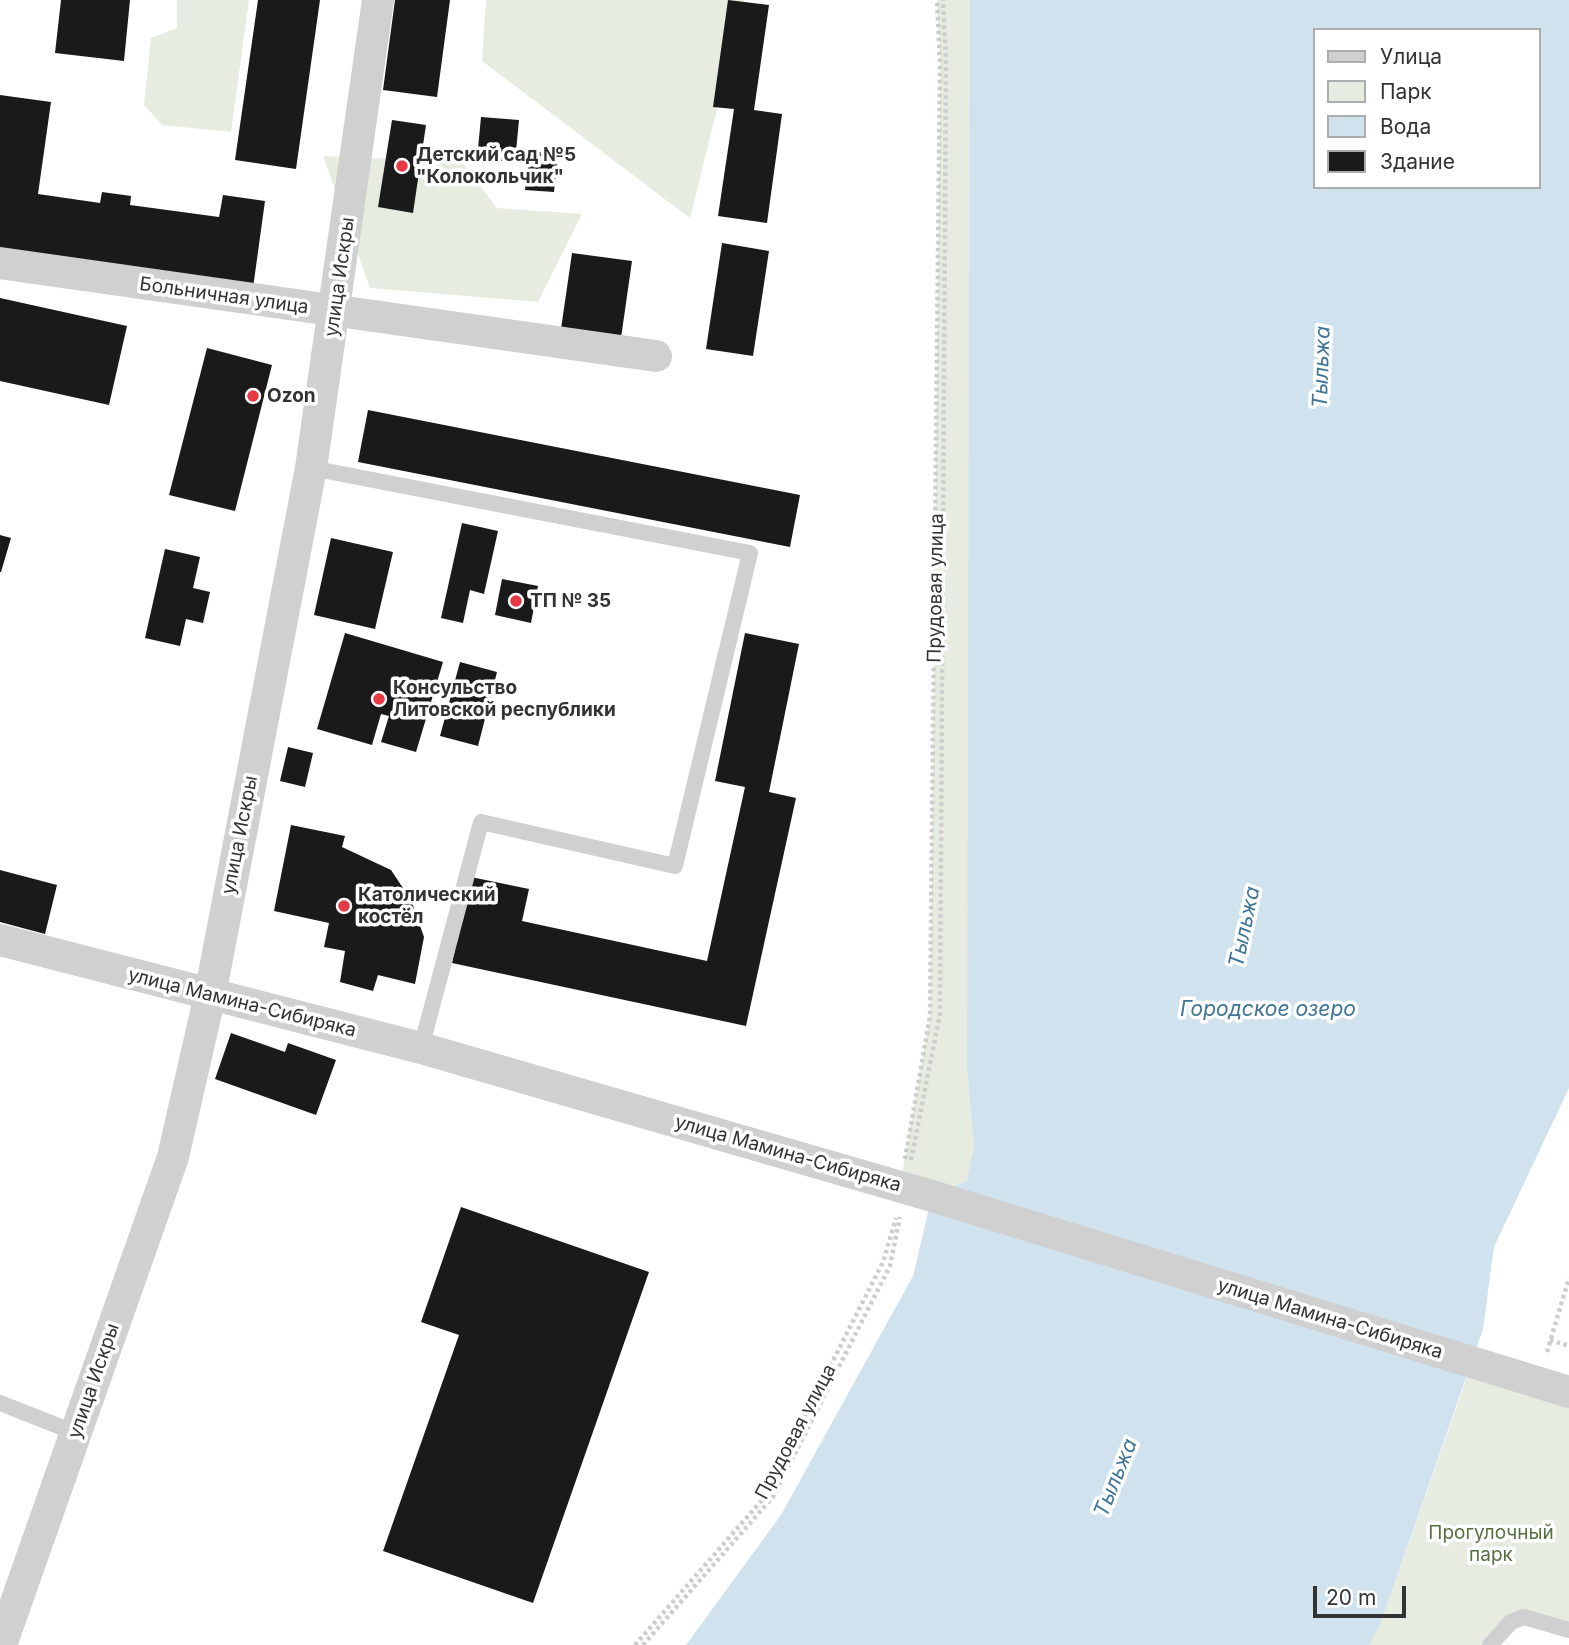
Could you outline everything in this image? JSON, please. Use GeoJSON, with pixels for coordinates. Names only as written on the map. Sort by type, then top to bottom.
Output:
{"type":"FeatureCollection","features":[{"type":"Feature","properties":{"kind":"street","name":"улица Искры"},"geometry":{"type":"LineString","coordinates":[[1,1645],[173,1157],[210,995],[310,468],[335,312],[377,0]]}},
{"type":"Feature","properties":{"kind":"street","name":"Больничная улица"},"geometry":{"type":"LineString","coordinates":[[0,262],[656,356]]}},
{"type":"Feature","properties":{"kind":"street","name":"улица Мамина-Сибиряка"},"geometry":{"type":"LineString","coordinates":[[0,940],[905,1174],[1531,1382],[1569,1392]]}},
{"type":"Feature","properties":{"kind":"lane"},"geometry":{"type":"LineString","coordinates":[[310,468],[750,553],[675,866],[481,822],[421,1048]]}},
{"type":"Feature","properties":{"kind":"lane"},"geometry":{"type":"LineString","coordinates":[[0,1404],[76,1433]]}},
{"type":"Feature","properties":{"kind":"lane"},"geometry":{"type":"LineString","coordinates":[[1490,1645],[1511,1622],[1524,1617],[1569,1630]]}},
{"type":"Feature","properties":{"kind":"path","name":"Прудовая улица"},"geometry":{"type":"LineString","coordinates":[[635,1645],[763,1499],[774,1480],[883,1262],[905,1174],[930,1016],[940,76],[937,0]]}},
{"type":"Feature","properties":{"kind":"path"},"geometry":{"type":"LineString","coordinates":[[643,1645],[773,1497],[890,1266],[905,1174],[940,1014],[946,77],[943,0]]}},
{"type":"Feature","properties":{"kind":"path"},"geometry":{"type":"LineString","coordinates":[[1531,1382],[1550,1340],[1569,1278]]}},
{"type":"Feature","properties":{"kind":"path"},"geometry":{"type":"LineString","coordinates":[[1550,1340],[1569,1346]]}},
{"type":"Feature","properties":{"kind":"green space"},"geometry":{"type":"Polygon","coordinates":[[[177,0],[249,0],[231,132],[162,125],[144,105],[151,38],[177,28],[177,0]]]}},
{"type":"Feature","properties":{"kind":"green space"},"geometry":{"type":"Polygon","coordinates":[[[486,0],[744,0],[690,218],[482,61],[486,0]]]}},
{"type":"Feature","properties":{"kind":"green space"},"geometry":{"type":"Polygon","coordinates":[[[937,0],[970,0],[972,62],[967,1068],[974,1146],[968,1181],[932,1196],[902,1174],[930,1016],[940,63],[937,0]]]}},
{"type":"Feature","properties":{"kind":"green space"},"geometry":{"type":"Polygon","coordinates":[[[323,156],[462,162],[497,208],[582,214],[538,302],[370,288],[323,156]]]}},
{"type":"Feature","properties":{"kind":"green space","name":"Прогулочный парк"},"geometry":{"type":"Polygon","coordinates":[[[1472,1363],[1569,1392],[1569,1630],[1524,1617],[1490,1645],[1369,1645],[1381,1622],[1472,1363]]]}},
{"type":"Feature","properties":{"kind":"water","name":"Городское озеро"},"geometry":{"type":"Polygon","coordinates":[[[970,0],[1569,0],[1569,1088],[1494,1247],[1483,1329],[1381,1622],[1369,1645],[686,1645],[781,1515],[913,1276],[932,1196],[967,1181],[974,1147],[967,1068],[970,0]]]}},
{"type":"Feature","properties":{"kind":"building"},"geometry":{"type":"Polygon","coordinates":[[[61,0],[130,0],[124,61],[55,53],[61,0]]]}},
{"type":"Feature","properties":{"kind":"building"},"geometry":{"type":"Polygon","coordinates":[[[258,0],[320,0],[296,169],[235,160],[258,0]]]}},
{"type":"Feature","properties":{"kind":"building"},"geometry":{"type":"Polygon","coordinates":[[[395,0],[450,0],[437,97],[383,90],[395,0]]]}},
{"type":"Feature","properties":{"kind":"building"},"geometry":{"type":"Polygon","coordinates":[[[728,0],[769,5],[754,110],[782,114],[767,223],[718,216],[734,109],[713,107],[728,0]]]}},
{"type":"Feature","properties":{"kind":"building"},"geometry":{"type":"Polygon","coordinates":[[[0,95],[51,102],[38,194],[100,203],[102,192],[131,196],[130,205],[219,217],[223,195],[265,201],[253,288],[0,252],[0,95]]]}},
{"type":"Feature","properties":{"kind":"building"},"geometry":{"type":"Polygon","coordinates":[[[481,117],[519,120],[515,162],[477,159],[481,117]]]}},
{"type":"Feature","properties":{"kind":"building","name":"Детский сад №5 \"Колокольчик\""},"geometry":{"type":"Polygon","coordinates":[[[392,120],[426,125],[413,213],[378,207],[392,120]]]}},
{"type":"Feature","properties":{"kind":"building"},"geometry":{"type":"Polygon","coordinates":[[[530,151],[558,154],[554,192],[525,190],[530,151]]]}},
{"type":"Feature","properties":{"kind":"building"},"geometry":{"type":"Polygon","coordinates":[[[722,243],[769,251],[753,356],[706,349],[722,243]]]}},
{"type":"Feature","properties":{"kind":"building"},"geometry":{"type":"Polygon","coordinates":[[[572,253],[632,261],[621,338],[561,329],[572,253]]]}},
{"type":"Feature","properties":{"kind":"building"},"geometry":{"type":"Polygon","coordinates":[[[0,298],[127,326],[109,405],[0,381],[0,298]]]}},
{"type":"Feature","properties":{"kind":"building"},"geometry":{"type":"Polygon","coordinates":[[[207,348],[272,365],[235,511],[169,495],[207,348]]]}},
{"type":"Feature","properties":{"kind":"building"},"geometry":{"type":"Polygon","coordinates":[[[368,410],[800,495],[790,547],[358,462],[368,410]]]}},
{"type":"Feature","properties":{"kind":"building"},"geometry":{"type":"Polygon","coordinates":[[[462,523],[498,531],[484,594],[470,590],[463,623],[441,618],[462,523]]]}},
{"type":"Feature","properties":{"kind":"building"},"geometry":{"type":"Polygon","coordinates":[[[0,535],[11,538],[1,572],[0,572],[0,535]]]}},
{"type":"Feature","properties":{"kind":"building"},"geometry":{"type":"Polygon","coordinates":[[[331,538],[393,552],[375,629],[314,615],[331,538]]]}},
{"type":"Feature","properties":{"kind":"building"},"geometry":{"type":"Polygon","coordinates":[[[165,549],[200,557],[193,588],[210,592],[203,623],[186,619],[180,646],[145,638],[165,549]]]}},
{"type":"Feature","properties":{"kind":"building","name":"ТП № 35"},"geometry":{"type":"Polygon","coordinates":[[[502,579],[538,586],[531,623],[495,615],[502,579]]]}},
{"type":"Feature","properties":{"kind":"building","name":"Консульство Литовской республики"},"geometry":{"type":"Polygon","coordinates":[[[345,633],[443,662],[416,752],[381,742],[389,716],[381,714],[372,745],[317,729],[345,633]]]}},
{"type":"Feature","properties":{"kind":"building"},"geometry":{"type":"Polygon","coordinates":[[[745,633],[799,644],[769,792],[796,798],[746,1026],[452,963],[471,877],[529,889],[522,921],[707,961],[745,787],[715,781],[745,633]]]}},
{"type":"Feature","properties":{"kind":"building"},"geometry":{"type":"Polygon","coordinates":[[[460,662],[497,672],[478,746],[440,736],[460,662]]]}},
{"type":"Feature","properties":{"kind":"building"},"geometry":{"type":"Polygon","coordinates":[[[288,747],[313,753],[305,787],[280,781],[288,747]]]}},
{"type":"Feature","properties":{"kind":"building","name":"Католический костёл"},"geometry":{"type":"Polygon","coordinates":[[[291,825],[345,836],[342,847],[391,870],[411,900],[424,937],[415,984],[378,975],[373,991],[340,982],[345,951],[324,947],[329,923],[274,911],[291,825]]]}},
{"type":"Feature","properties":{"kind":"building"},"geometry":{"type":"Polygon","coordinates":[[[0,870],[57,885],[45,934],[0,922],[0,870]]]}},
{"type":"Feature","properties":{"kind":"building"},"geometry":{"type":"Polygon","coordinates":[[[231,1033],[285,1052],[288,1043],[336,1060],[316,1115],[215,1079],[231,1033]]]}},
{"type":"Feature","properties":{"kind":"building"},"geometry":{"type":"Polygon","coordinates":[[[461,1207],[649,1272],[533,1603],[383,1551],[459,1335],[421,1322],[461,1207]]]}},
{"type":"Feature","properties":{"kind":"place","name":"Детский сад №5 \"Колокольчик\""},"geometry":{"type":"Point","coordinates":[402,166]}},
{"type":"Feature","properties":{"kind":"place","name":"Ozon"},"geometry":{"type":"Point","coordinates":[253,396]}},
{"type":"Feature","properties":{"kind":"place","name":"ТП № 35"},"geometry":{"type":"Point","coordinates":[516,601]}},
{"type":"Feature","properties":{"kind":"place","name":"Консульство Литовской республики"},"geometry":{"type":"Point","coordinates":[379,699]}},
{"type":"Feature","properties":{"kind":"place","name":"Католический костёл"},"geometry":{"type":"Point","coordinates":[344,906]}},
{"type":"Feature","properties":{"kind":"water label","name":"Тыльжа"},"geometry":{"type":"Point","coordinates":[1322,367]}},
{"type":"Feature","properties":{"kind":"water label","name":"Тыльжа"},"geometry":{"type":"Point","coordinates":[1245,927]}},
{"type":"Feature","properties":{"kind":"water label","name":"Тыльжа"},"geometry":{"type":"Point","coordinates":[1116,1478]}}]}
